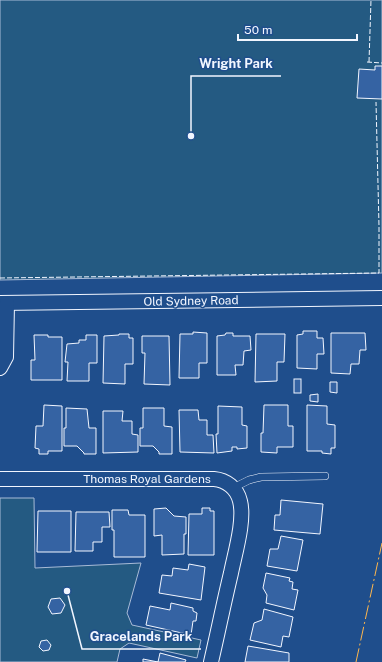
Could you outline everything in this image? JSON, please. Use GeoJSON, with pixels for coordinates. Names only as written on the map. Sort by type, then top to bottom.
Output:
{"type":"FeatureCollection","features":[{"type":"Feature","properties":{"kind":"street","name":"Old Sydney Road"},"geometry":{"type":"LineString","coordinates":[[3,303],[382,298]]}},
{"type":"Feature","properties":{"kind":"street"},"geometry":{"type":"LineString","coordinates":[[0,368],[6,357],[3,303]]}},
{"type":"Feature","properties":{"kind":"street","name":"Thomas Royal Gardens"},"geometry":{"type":"LineString","coordinates":[[0,479],[214,479],[225,482],[233,488]]}},
{"type":"Feature","properties":{"kind":"street"},"geometry":{"type":"LineString","coordinates":[[211,662],[240,528],[241,504],[238,494],[233,488]]}},
{"type":"Feature","properties":{"kind":"lane"},"geometry":{"type":"LineString","coordinates":[[233,488],[249,480],[261,477],[325,476]]}},
{"type":"Feature","properties":{"kind":"shaded area"},"geometry":{"type":"Polygon","coordinates":[[[0,0],[382,0],[382,273],[0,280],[0,0]]]}},
{"type":"Feature","properties":{"kind":"shaded area"},"geometry":{"type":"Polygon","coordinates":[[[0,498],[34,498],[35,568],[141,563],[127,613],[132,625],[201,640],[197,658],[129,643],[120,649],[117,662],[0,662],[0,498]]]}},
{"type":"Feature","properties":{"kind":"building"},"geometry":{"type":"Polygon","coordinates":[[[375,66],[382,66],[382,99],[357,98],[359,69],[375,70],[375,66]]]}},
{"type":"Feature","properties":{"kind":"building"},"geometry":{"type":"Polygon","coordinates":[[[303,331],[317,331],[317,338],[323,338],[324,354],[317,354],[317,369],[297,368],[297,335],[303,334],[303,331]]]}},
{"type":"Feature","properties":{"kind":"building"},"geometry":{"type":"Polygon","coordinates":[[[193,332],[207,333],[207,363],[199,363],[199,378],[179,378],[180,334],[193,334],[193,332]]]}},
{"type":"Feature","properties":{"kind":"building"},"geometry":{"type":"Polygon","coordinates":[[[226,333],[233,333],[233,336],[250,336],[251,350],[244,351],[243,365],[235,365],[236,375],[217,375],[217,336],[225,335],[226,333]]]}},
{"type":"Feature","properties":{"kind":"building"},"geometry":{"type":"Polygon","coordinates":[[[331,333],[365,333],[366,350],[360,350],[359,364],[351,364],[350,374],[331,373],[331,333]]]}},
{"type":"Feature","properties":{"kind":"building"},"geometry":{"type":"Polygon","coordinates":[[[129,334],[129,338],[133,338],[133,364],[125,364],[125,384],[103,383],[104,336],[129,334]]]}},
{"type":"Feature","properties":{"kind":"building"},"geometry":{"type":"Polygon","coordinates":[[[256,334],[285,334],[284,362],[277,362],[277,381],[255,382],[256,334]]]}},
{"type":"Feature","properties":{"kind":"building"},"geometry":{"type":"Polygon","coordinates":[[[34,335],[62,337],[62,380],[31,380],[31,360],[35,360],[34,335]]]}},
{"type":"Feature","properties":{"kind":"building"},"geometry":{"type":"Polygon","coordinates":[[[86,335],[97,335],[97,363],[89,363],[89,381],[67,381],[68,362],[65,362],[67,344],[79,343],[79,340],[86,340],[86,335]]]}},
{"type":"Feature","properties":{"kind":"building"},"geometry":{"type":"Polygon","coordinates":[[[142,336],[169,336],[170,385],[144,384],[145,353],[142,353],[142,336]]]}},
{"type":"Feature","properties":{"kind":"building"},"geometry":{"type":"Polygon","coordinates":[[[294,379],[301,379],[301,393],[294,393],[294,379]]]}},
{"type":"Feature","properties":{"kind":"building"},"geometry":{"type":"Polygon","coordinates":[[[330,382],[337,382],[337,393],[330,392],[330,382]]]}},
{"type":"Feature","properties":{"kind":"building"},"geometry":{"type":"Polygon","coordinates":[[[318,394],[318,402],[310,401],[310,395],[318,394]]]}},
{"type":"Feature","properties":{"kind":"building"},"geometry":{"type":"Polygon","coordinates":[[[44,405],[62,406],[62,451],[48,451],[48,454],[39,454],[39,449],[35,448],[36,426],[43,426],[44,405]]]}},
{"type":"Feature","properties":{"kind":"building"},"geometry":{"type":"Polygon","coordinates":[[[264,405],[288,405],[288,426],[293,426],[293,447],[277,447],[277,453],[261,452],[261,433],[263,433],[264,405]]]}},
{"type":"Feature","properties":{"kind":"building"},"geometry":{"type":"Polygon","coordinates":[[[307,405],[327,406],[327,424],[335,425],[335,448],[331,448],[331,454],[322,453],[322,451],[307,451],[307,405]]]}},
{"type":"Feature","properties":{"kind":"building"},"geometry":{"type":"Polygon","coordinates":[[[218,406],[242,407],[242,425],[247,426],[247,448],[237,449],[237,447],[232,447],[232,451],[217,453],[216,434],[218,434],[218,406]]]}},
{"type":"Feature","properties":{"kind":"building"},"geometry":{"type":"Polygon","coordinates":[[[66,408],[87,409],[89,428],[96,428],[96,454],[84,454],[77,446],[64,446],[66,408]]]}},
{"type":"Feature","properties":{"kind":"building"},"geometry":{"type":"Polygon","coordinates":[[[143,408],[164,408],[164,426],[172,427],[172,454],[159,454],[153,446],[140,446],[140,428],[143,428],[143,408]]]}},
{"type":"Feature","properties":{"kind":"building"},"geometry":{"type":"Polygon","coordinates":[[[179,410],[198,410],[199,420],[207,420],[207,435],[213,435],[214,453],[180,452],[179,410]]]}},
{"type":"Feature","properties":{"kind":"building"},"geometry":{"type":"Polygon","coordinates":[[[103,411],[123,411],[122,421],[132,421],[132,434],[138,435],[138,452],[103,453],[103,411]]]}},
{"type":"Feature","properties":{"kind":"building"},"geometry":{"type":"Polygon","coordinates":[[[281,500],[323,504],[320,534],[274,530],[275,515],[280,515],[281,500]]]}},
{"type":"Feature","properties":{"kind":"building"},"geometry":{"type":"Polygon","coordinates":[[[166,508],[174,516],[186,517],[184,554],[162,555],[162,535],[154,536],[154,509],[166,508]]]}},
{"type":"Feature","properties":{"kind":"building"},"geometry":{"type":"Polygon","coordinates":[[[202,508],[210,508],[210,511],[214,511],[214,555],[188,555],[189,514],[202,514],[202,508]]]}},
{"type":"Feature","properties":{"kind":"building"},"geometry":{"type":"Polygon","coordinates":[[[112,510],[128,510],[129,515],[145,515],[145,557],[114,557],[112,510]]]}},
{"type":"Feature","properties":{"kind":"building"},"geometry":{"type":"Polygon","coordinates":[[[38,511],[71,511],[71,552],[37,552],[38,511]]]}},
{"type":"Feature","properties":{"kind":"building"},"geometry":{"type":"Polygon","coordinates":[[[76,512],[109,512],[110,527],[102,527],[102,542],[93,542],[93,551],[75,551],[76,512]]]}},
{"type":"Feature","properties":{"kind":"building"},"geometry":{"type":"Polygon","coordinates":[[[281,536],[303,540],[297,571],[267,566],[270,549],[278,549],[281,536]]]}},
{"type":"Feature","properties":{"kind":"building"},"geometry":{"type":"Polygon","coordinates":[[[189,564],[205,567],[201,600],[159,593],[162,575],[172,576],[173,568],[188,570],[189,564]]]}},
{"type":"Feature","properties":{"kind":"building"},"geometry":{"type":"Polygon","coordinates":[[[266,573],[290,578],[289,581],[293,582],[292,589],[298,590],[294,610],[266,603],[267,595],[263,588],[266,573]]]}},
{"type":"Feature","properties":{"kind":"building"},"geometry":{"type":"Polygon","coordinates":[[[60,598],[65,605],[61,613],[52,614],[48,607],[51,599],[60,598]]]}},
{"type":"Feature","properties":{"kind":"building"},"geometry":{"type":"Polygon","coordinates":[[[171,603],[193,608],[193,611],[197,613],[196,621],[193,621],[191,635],[146,625],[150,606],[170,610],[171,603]]]}},
{"type":"Feature","properties":{"kind":"building"},"geometry":{"type":"Polygon","coordinates":[[[264,609],[293,617],[289,637],[283,636],[281,647],[250,640],[254,623],[262,620],[264,609]]]}},
{"type":"Feature","properties":{"kind":"building"},"geometry":{"type":"Polygon","coordinates":[[[47,640],[51,645],[49,650],[43,651],[39,647],[41,641],[47,640]]]}},
{"type":"Feature","properties":{"kind":"building"},"geometry":{"type":"Polygon","coordinates":[[[248,646],[289,653],[289,662],[245,662],[248,646]]]}},
{"type":"Feature","properties":{"kind":"building"},"geometry":{"type":"Polygon","coordinates":[[[160,653],[186,660],[185,662],[158,662],[160,653]]]}},
{"type":"Feature","properties":{"kind":"building"},"geometry":{"type":"Polygon","coordinates":[[[143,659],[158,662],[143,662],[143,659]]]}},
{"type":"Feature","properties":{"kind":"fence"},"geometry":{"type":"LineString","coordinates":[[369,62],[371,0]]}},
{"type":"Feature","properties":{"kind":"fence"},"geometry":{"type":"LineString","coordinates":[[367,62],[382,63]]}},
{"type":"Feature","properties":{"kind":"fence"},"geometry":{"type":"LineString","coordinates":[[0,278],[379,273],[376,102]]}},
{"type":"Feature","properties":{"kind":"power"},"geometry":{"type":"LineString","coordinates":[[356,662],[382,543]]}},
{"type":"Feature","properties":{"kind":"place","name":"Wright Park"},"geometry":{"type":"Point","coordinates":[191,136]}},
{"type":"Feature","properties":{"kind":"place","name":"Gracelands Park"},"geometry":{"type":"Point","coordinates":[67,591]}}]}
